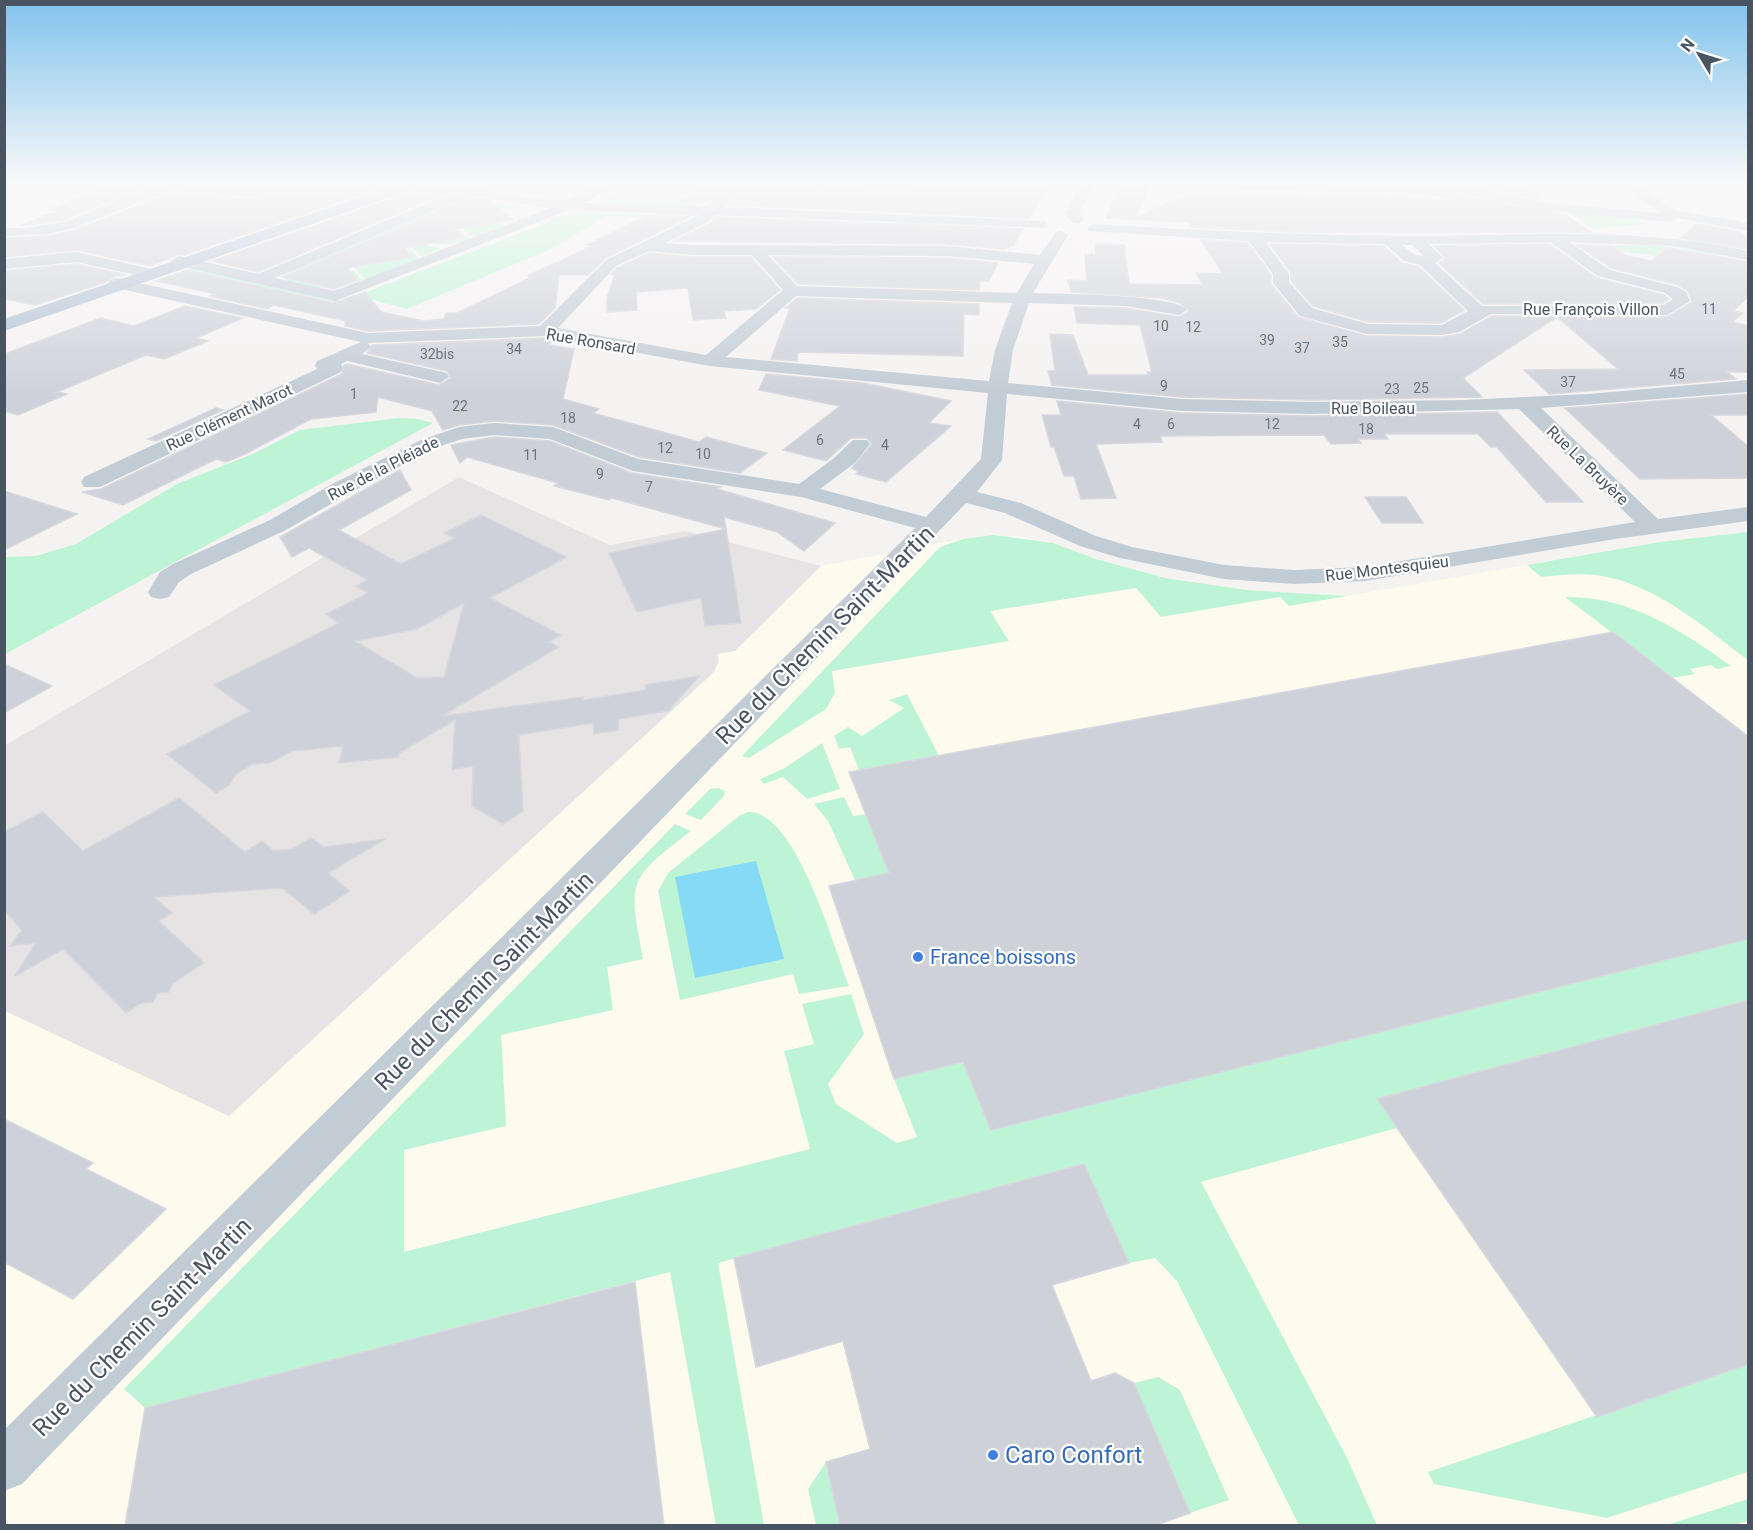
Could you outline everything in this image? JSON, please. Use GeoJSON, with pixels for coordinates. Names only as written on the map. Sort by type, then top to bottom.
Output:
{"type":"FeatureCollection","features":[{"type":"Feature","properties":{"kind":"main road"},"geometry":{"type":"LineString","coordinates":[[184,262],[200,256]]}},
{"type":"Feature","properties":{"kind":"main road"},"geometry":{"type":"LineString","coordinates":[[4,325],[201,256]]}},
{"type":"Feature","properties":{"kind":"main road"},"geometry":{"type":"LineString","coordinates":[[4,319],[121,284]]}},
{"type":"Feature","properties":{"kind":"street"},"geometry":{"type":"LineString","coordinates":[[260,279],[313,256]]}},
{"type":"Feature","properties":{"kind":"street"},"geometry":{"type":"LineString","coordinates":[[184,262],[335,296],[438,256]]}},
{"type":"Feature","properties":{"kind":"street"},"geometry":{"type":"LineString","coordinates":[[545,331],[611,263],[625,256]]}},
{"type":"Feature","properties":{"kind":"street"},"geometry":{"type":"LineString","coordinates":[[762,256],[792,291]]}},
{"type":"Feature","properties":{"kind":"street"},"geometry":{"type":"LineString","coordinates":[[1005,256],[1043,260]]}},
{"type":"Feature","properties":{"kind":"street","name":"Rue du Chemin Saint-Martin"},"geometry":{"type":"LineString","coordinates":[[4,1466],[962,495],[991,460],[1005,346],[1022,297],[1045,256]]}},
{"type":"Feature","properties":{"kind":"street"},"geometry":{"type":"LineString","coordinates":[[1269,256],[1281,273],[1281,284],[1306,312]]}},
{"type":"Feature","properties":{"kind":"street"},"geometry":{"type":"LineString","coordinates":[[1404,256],[1425,262],[1479,312]]}},
{"type":"Feature","properties":{"kind":"street"},"geometry":{"type":"LineString","coordinates":[[1425,262],[1435,258],[1433,256]]}},
{"type":"Feature","properties":{"kind":"street","name":"Rue François Villon"},"geometry":{"type":"LineString","coordinates":[[1357,326],[1342,333],[1311,332],[1299,320],[1306,312],[1373,329],[1447,329],[1479,312],[1497,309],[1666,310],[1682,301],[1680,295],[1671,290],[1604,273],[1580,256]]}},
{"type":"Feature","properties":{"kind":"street"},"geometry":{"type":"LineString","coordinates":[[4,264],[76,257],[151,273]]}},
{"type":"Feature","properties":{"kind":"street","name":"Rue Ronsard"},"geometry":{"type":"LineString","coordinates":[[121,284],[378,339],[545,331],[710,361],[998,389]]}},
{"type":"Feature","properties":{"kind":"street"},"geometry":{"type":"LineString","coordinates":[[710,361],[792,291],[1126,301],[1179,310]]}},
{"type":"Feature","properties":{"kind":"street","name":"Rue Clément Marot"},"geometry":{"type":"LineString","coordinates":[[92,482],[334,368],[324,365],[378,339]]}},
{"type":"Feature","properties":{"kind":"street"},"geometry":{"type":"LineString","coordinates":[[345,355],[440,377]]}},
{"type":"Feature","properties":{"kind":"street","name":"Rue Boileau"},"geometry":{"type":"LineString","coordinates":[[998,389],[1173,404],[1253,408],[1524,404],[1749,386]]}},
{"type":"Feature","properties":{"kind":"street","name":"Rue La Bruyère"},"geometry":{"type":"LineString","coordinates":[[1524,404],[1652,526]]}},
{"type":"Feature","properties":{"kind":"street","name":"Rue de la Pléiade"},"geometry":{"type":"LineString","coordinates":[[160,592],[169,578],[182,569],[278,525],[340,489],[428,444],[459,433],[505,429],[553,433],[615,459],[652,469],[803,491],[932,526]]}},
{"type":"Feature","properties":{"kind":"street"},"geometry":{"type":"LineString","coordinates":[[803,491],[825,472],[851,457],[860,444]]}},
{"type":"Feature","properties":{"kind":"street","name":"Rue Montesquieu"},"geometry":{"type":"LineString","coordinates":[[962,495],[1013,508],[1078,537],[1128,553],[1195,567],[1270,576],[1365,574],[1652,526],[1749,514]]}},
{"type":"Feature","properties":{"kind":"shaded area"},"geometry":{"type":"Polygon","coordinates":[[[459,477],[610,545],[685,531],[821,566],[963,539],[993,535],[1014,536],[1053,543],[1096,559],[1165,578],[1247,590],[1347,596],[1660,542],[1748,532],[1748,1525],[5,1525],[4,746],[459,477]]]}},
{"type":"Feature","properties":{"kind":"shaded area"},"geometry":{"type":"Polygon","coordinates":[[[459,477],[610,545],[685,531],[821,566],[735,651],[717,654],[719,661],[713,673],[229,1116],[5,1011],[4,746],[459,477]]]}},
{"type":"Feature","properties":{"kind":"green space"},"geometry":{"type":"Polygon","coordinates":[[[325,256],[380,256],[385,262],[410,256],[417,256],[419,259],[366,279],[354,267],[347,268],[340,260],[312,264],[355,278],[350,271],[354,271],[361,280],[342,286],[321,288],[300,285],[282,277],[288,272],[325,256]]]}},
{"type":"Feature","properties":{"kind":"green space"},"geometry":{"type":"Polygon","coordinates":[[[460,256],[533,256],[407,309],[362,297],[345,304],[187,271],[197,268],[343,301],[460,256]]]}},
{"type":"Feature","properties":{"kind":"green space"},"geometry":{"type":"Polygon","coordinates":[[[1655,256],[1721,256],[1748,264],[1672,263],[1655,256]]]}},
{"type":"Feature","properties":{"kind":"green space"},"geometry":{"type":"Polygon","coordinates":[[[399,418],[433,423],[5,654],[5,557],[36,556],[76,544],[177,484],[255,453],[300,430],[399,418]]]}},
{"type":"Feature","properties":{"kind":"green space"},"geometry":{"type":"Polygon","coordinates":[[[1748,532],[1748,660],[1677,608],[1638,587],[1596,575],[1541,577],[1527,565],[1660,542],[1748,532]]]}},
{"type":"Feature","properties":{"kind":"green space"},"geometry":{"type":"Polygon","coordinates":[[[993,535],[1053,543],[1096,559],[1165,578],[1247,590],[1347,596],[1289,606],[1280,597],[1161,617],[1136,588],[990,611],[1009,641],[832,671],[835,693],[826,709],[749,758],[742,756],[940,547],[963,539],[993,535]]]}},
{"type":"Feature","properties":{"kind":"green space"},"geometry":{"type":"Polygon","coordinates":[[[1565,597],[1611,602],[1632,609],[1673,628],[1731,666],[1717,669],[1711,665],[1690,669],[1695,674],[1672,678],[1565,597]]]}},
{"type":"Feature","properties":{"kind":"green space"},"geometry":{"type":"Polygon","coordinates":[[[907,694],[939,756],[859,770],[850,747],[839,749],[834,736],[848,727],[862,736],[904,708],[889,700],[907,694]]]}},
{"type":"Feature","properties":{"kind":"green space"},"geometry":{"type":"Polygon","coordinates":[[[822,743],[840,789],[807,799],[783,777],[764,784],[760,779],[783,769],[822,743]]]}},
{"type":"Feature","properties":{"kind":"green space"},"geometry":{"type":"Polygon","coordinates":[[[718,788],[725,791],[724,796],[701,820],[685,814],[710,789],[718,788]]]}},
{"type":"Feature","properties":{"kind":"green space"},"geometry":{"type":"Polygon","coordinates":[[[844,797],[853,816],[866,814],[889,873],[855,880],[828,821],[814,804],[844,797]]]}},
{"type":"Feature","properties":{"kind":"green space"},"geometry":{"type":"Polygon","coordinates":[[[748,812],[765,817],[782,832],[797,855],[823,913],[849,986],[799,994],[793,974],[680,1000],[658,891],[668,873],[739,816],[748,812]]]}},
{"type":"Feature","properties":{"kind":"green space"},"geometry":{"type":"Polygon","coordinates":[[[675,824],[691,831],[654,861],[637,884],[635,913],[643,959],[607,967],[613,1010],[501,1035],[506,1126],[404,1150],[404,1252],[810,1149],[784,1051],[814,1044],[802,1004],[851,994],[864,1034],[828,1084],[836,1104],[897,1143],[917,1137],[894,1079],[963,1062],[991,1130],[1748,939],[1748,1000],[1378,1099],[1397,1128],[1201,1182],[1346,1456],[1377,1525],[1299,1525],[1177,1281],[1155,1258],[1129,1263],[1084,1164],[718,1263],[764,1525],[716,1525],[670,1272],[145,1408],[124,1389],[675,824]]]}},
{"type":"Feature","properties":{"kind":"green space"},"geometry":{"type":"Polygon","coordinates":[[[1748,1364],[1748,1472],[1607,1518],[1434,1484],[1428,1472],[1748,1364]]]}},
{"type":"Feature","properties":{"kind":"green space"},"geometry":{"type":"Polygon","coordinates":[[[1158,1377],[1180,1390],[1229,1500],[1190,1513],[1134,1383],[1158,1377]]]}},
{"type":"Feature","properties":{"kind":"green space"},"geometry":{"type":"Polygon","coordinates":[[[826,1462],[840,1525],[816,1525],[808,1489],[826,1462]]]}},
{"type":"Feature","properties":{"kind":"green space"},"geometry":{"type":"Polygon","coordinates":[[[1748,1499],[1748,1521],[1733,1525],[1667,1525],[1748,1499]]]}},
{"type":"Feature","properties":{"kind":"water"},"geometry":{"type":"Polygon","coordinates":[[[756,861],[784,959],[695,978],[675,877],[756,861]]]}},
{"type":"Feature","properties":{"kind":"building"},"geometry":{"type":"Polygon","coordinates":[[[106,256],[173,256],[151,266],[106,256]]]}},
{"type":"Feature","properties":{"kind":"building"},"geometry":{"type":"Polygon","coordinates":[[[225,256],[295,256],[258,272],[212,261],[225,256]]]}},
{"type":"Feature","properties":{"kind":"building"},"geometry":{"type":"Polygon","coordinates":[[[331,256],[412,257],[347,268],[357,280],[334,289],[282,277],[331,256]]]}},
{"type":"Feature","properties":{"kind":"building"},"geometry":{"type":"Polygon","coordinates":[[[569,256],[608,256],[588,275],[559,275],[555,308],[539,324],[368,331],[345,326],[346,321],[274,305],[267,309],[209,296],[216,294],[156,281],[187,270],[334,303],[365,292],[381,312],[424,321],[444,319],[446,313],[457,313],[534,276],[527,276],[569,256]]]}},
{"type":"Feature","properties":{"kind":"building"},"geometry":{"type":"Polygon","coordinates":[[[642,256],[751,257],[780,290],[756,309],[724,311],[726,318],[693,320],[688,288],[636,292],[637,310],[607,312],[607,298],[615,274],[611,274],[617,268],[642,256]]]}},
{"type":"Feature","properties":{"kind":"building"},"geometry":{"type":"Polygon","coordinates":[[[1085,256],[1125,256],[1129,284],[1203,285],[1196,273],[1223,274],[1212,256],[1258,256],[1271,275],[1271,284],[1298,317],[1367,336],[1442,337],[1460,334],[1492,316],[1667,317],[1692,302],[1688,291],[1678,285],[1611,268],[1594,256],[1629,256],[1652,261],[1657,256],[1716,256],[1749,262],[1749,296],[1733,311],[1743,313],[1732,322],[1749,326],[1749,372],[1727,372],[1736,379],[1549,394],[1524,370],[1618,369],[1557,317],[1463,378],[1482,397],[1311,400],[1182,397],[1052,385],[1048,371],[1055,371],[1050,334],[1073,335],[1088,375],[1149,375],[1147,372],[1152,372],[1140,325],[1077,323],[1074,307],[1126,308],[1179,317],[1189,311],[1179,303],[1162,298],[1071,292],[1068,280],[1087,281],[1085,256]]]}},
{"type":"Feature","properties":{"kind":"building"},"geometry":{"type":"Polygon","coordinates":[[[1279,256],[1395,256],[1402,263],[1419,267],[1464,310],[1441,323],[1368,322],[1313,306],[1291,281],[1291,273],[1279,256]]]}},
{"type":"Feature","properties":{"kind":"building"},"geometry":{"type":"Polygon","coordinates":[[[1444,256],[1567,256],[1597,278],[1664,295],[1669,299],[1663,303],[1483,304],[1439,263],[1445,258],[1444,256]]]}},
{"type":"Feature","properties":{"kind":"building"},"geometry":{"type":"Polygon","coordinates":[[[773,257],[947,258],[998,263],[989,281],[980,281],[979,290],[798,284],[773,257]]]}},
{"type":"Feature","properties":{"kind":"building"},"geometry":{"type":"Polygon","coordinates":[[[76,264],[126,275],[115,276],[106,282],[35,305],[4,299],[4,271],[76,264]]]}},
{"type":"Feature","properties":{"kind":"building"},"geometry":{"type":"Polygon","coordinates":[[[797,298],[979,304],[979,315],[964,314],[963,356],[798,352],[797,361],[771,359],[790,308],[786,308],[797,298]]]}},
{"type":"Feature","properties":{"kind":"building"},"geometry":{"type":"Polygon","coordinates":[[[185,306],[243,318],[196,338],[208,341],[164,359],[146,355],[57,392],[67,394],[18,415],[4,411],[4,354],[101,318],[134,326],[185,306]]]}},
{"type":"Feature","properties":{"kind":"building"},"geometry":{"type":"Polygon","coordinates":[[[551,339],[550,345],[574,349],[563,399],[599,409],[593,413],[699,442],[706,437],[767,453],[740,473],[639,457],[553,425],[494,421],[459,425],[443,430],[432,411],[378,397],[376,412],[311,419],[245,454],[226,462],[216,459],[123,505],[82,492],[101,489],[342,374],[344,365],[348,364],[439,385],[451,378],[447,371],[367,353],[372,345],[551,339]]]}},
{"type":"Feature","properties":{"kind":"building"},"geometry":{"type":"Polygon","coordinates":[[[766,374],[863,383],[951,401],[929,423],[951,426],[886,482],[856,474],[859,472],[852,468],[872,444],[867,438],[851,438],[826,461],[783,450],[840,406],[759,390],[766,374]]]}},
{"type":"Feature","properties":{"kind":"building"},"geometry":{"type":"Polygon","coordinates":[[[1749,394],[1749,415],[1711,415],[1749,447],[1749,478],[1640,479],[1565,408],[1749,394]]]}},
{"type":"Feature","properties":{"kind":"building"},"geometry":{"type":"Polygon","coordinates":[[[1057,401],[1182,413],[1311,416],[1497,412],[1583,502],[1546,502],[1497,447],[1491,447],[1478,434],[1384,434],[1388,439],[1358,439],[1361,443],[1331,444],[1324,435],[1160,436],[1162,442],[1096,444],[1116,498],[1081,499],[1074,476],[1064,476],[1054,447],[1051,447],[1042,415],[1061,415],[1057,401]]]}},
{"type":"Feature","properties":{"kind":"building"},"geometry":{"type":"Polygon","coordinates":[[[216,408],[223,410],[156,441],[148,439],[216,408]]]}},
{"type":"Feature","properties":{"kind":"building"},"geometry":{"type":"Polygon","coordinates":[[[494,437],[550,441],[632,473],[721,487],[717,489],[835,523],[804,551],[777,532],[724,517],[726,529],[612,498],[609,500],[554,486],[558,483],[467,457],[460,463],[451,445],[494,437]]]}},
{"type":"Feature","properties":{"kind":"building"},"geometry":{"type":"Polygon","coordinates":[[[400,470],[411,490],[339,530],[401,564],[455,538],[444,533],[481,515],[567,557],[490,598],[561,635],[549,642],[559,647],[442,716],[583,697],[583,700],[646,690],[645,685],[699,676],[668,711],[618,719],[619,730],[594,734],[593,723],[519,735],[523,811],[503,824],[472,806],[473,766],[452,770],[455,720],[399,753],[399,757],[339,763],[343,746],[292,751],[270,763],[253,764],[237,773],[229,785],[216,793],[167,754],[250,711],[214,685],[339,623],[326,614],[368,593],[356,586],[368,580],[309,548],[292,557],[280,537],[400,470]],[[464,603],[417,629],[355,641],[417,678],[444,677],[464,603]]]}},
{"type":"Feature","properties":{"kind":"building"},"geometry":{"type":"Polygon","coordinates":[[[4,491],[77,514],[4,550],[4,491]]]}},
{"type":"Feature","properties":{"kind":"building"},"geometry":{"type":"Polygon","coordinates":[[[1365,497],[1406,497],[1423,523],[1382,523],[1365,497]]]}},
{"type":"Feature","properties":{"kind":"building"},"geometry":{"type":"Polygon","coordinates":[[[726,529],[741,623],[705,626],[701,598],[637,612],[609,553],[726,529]]]}},
{"type":"Feature","properties":{"kind":"building"},"geometry":{"type":"Polygon","coordinates":[[[1613,632],[1749,737],[1749,939],[991,1130],[963,1062],[894,1079],[829,886],[889,873],[849,772],[1613,632]]]}},
{"type":"Feature","properties":{"kind":"building"},"geometry":{"type":"Polygon","coordinates":[[[4,664],[52,686],[4,713],[4,664]]]}},
{"type":"Feature","properties":{"kind":"building"},"geometry":{"type":"Polygon","coordinates":[[[179,798],[245,852],[262,841],[273,851],[292,849],[311,838],[324,847],[385,839],[328,873],[350,891],[314,914],[282,888],[154,897],[172,913],[159,921],[204,963],[172,984],[169,992],[157,993],[153,1002],[141,1003],[126,1013],[63,949],[15,976],[36,943],[10,946],[22,930],[4,910],[4,832],[43,812],[83,851],[179,798]]]}},
{"type":"Feature","properties":{"kind":"building"},"geometry":{"type":"Polygon","coordinates":[[[1749,1000],[1749,1364],[1597,1417],[1377,1099],[1749,1000]]]}},
{"type":"Feature","properties":{"kind":"building"},"geometry":{"type":"Polygon","coordinates":[[[4,1119],[93,1163],[86,1169],[166,1209],[73,1299],[4,1262],[4,1119]]]}},
{"type":"Feature","properties":{"kind":"building"},"geometry":{"type":"Polygon","coordinates":[[[1084,1164],[1129,1263],[1052,1285],[1091,1381],[1115,1373],[1134,1383],[1190,1513],[1154,1526],[840,1526],[826,1462],[870,1449],[843,1341],[756,1367],[734,1258],[1084,1164]]]}},
{"type":"Feature","properties":{"kind":"building"},"geometry":{"type":"Polygon","coordinates":[[[635,1282],[664,1526],[125,1526],[145,1408],[635,1282]]]}},
{"type":"Feature","properties":{"kind":"place","name":"France boissons"},"geometry":{"type":"Point","coordinates":[918,957]}},
{"type":"Feature","properties":{"kind":"place","name":"Caro Confort"},"geometry":{"type":"Point","coordinates":[993,1455]}}]}
